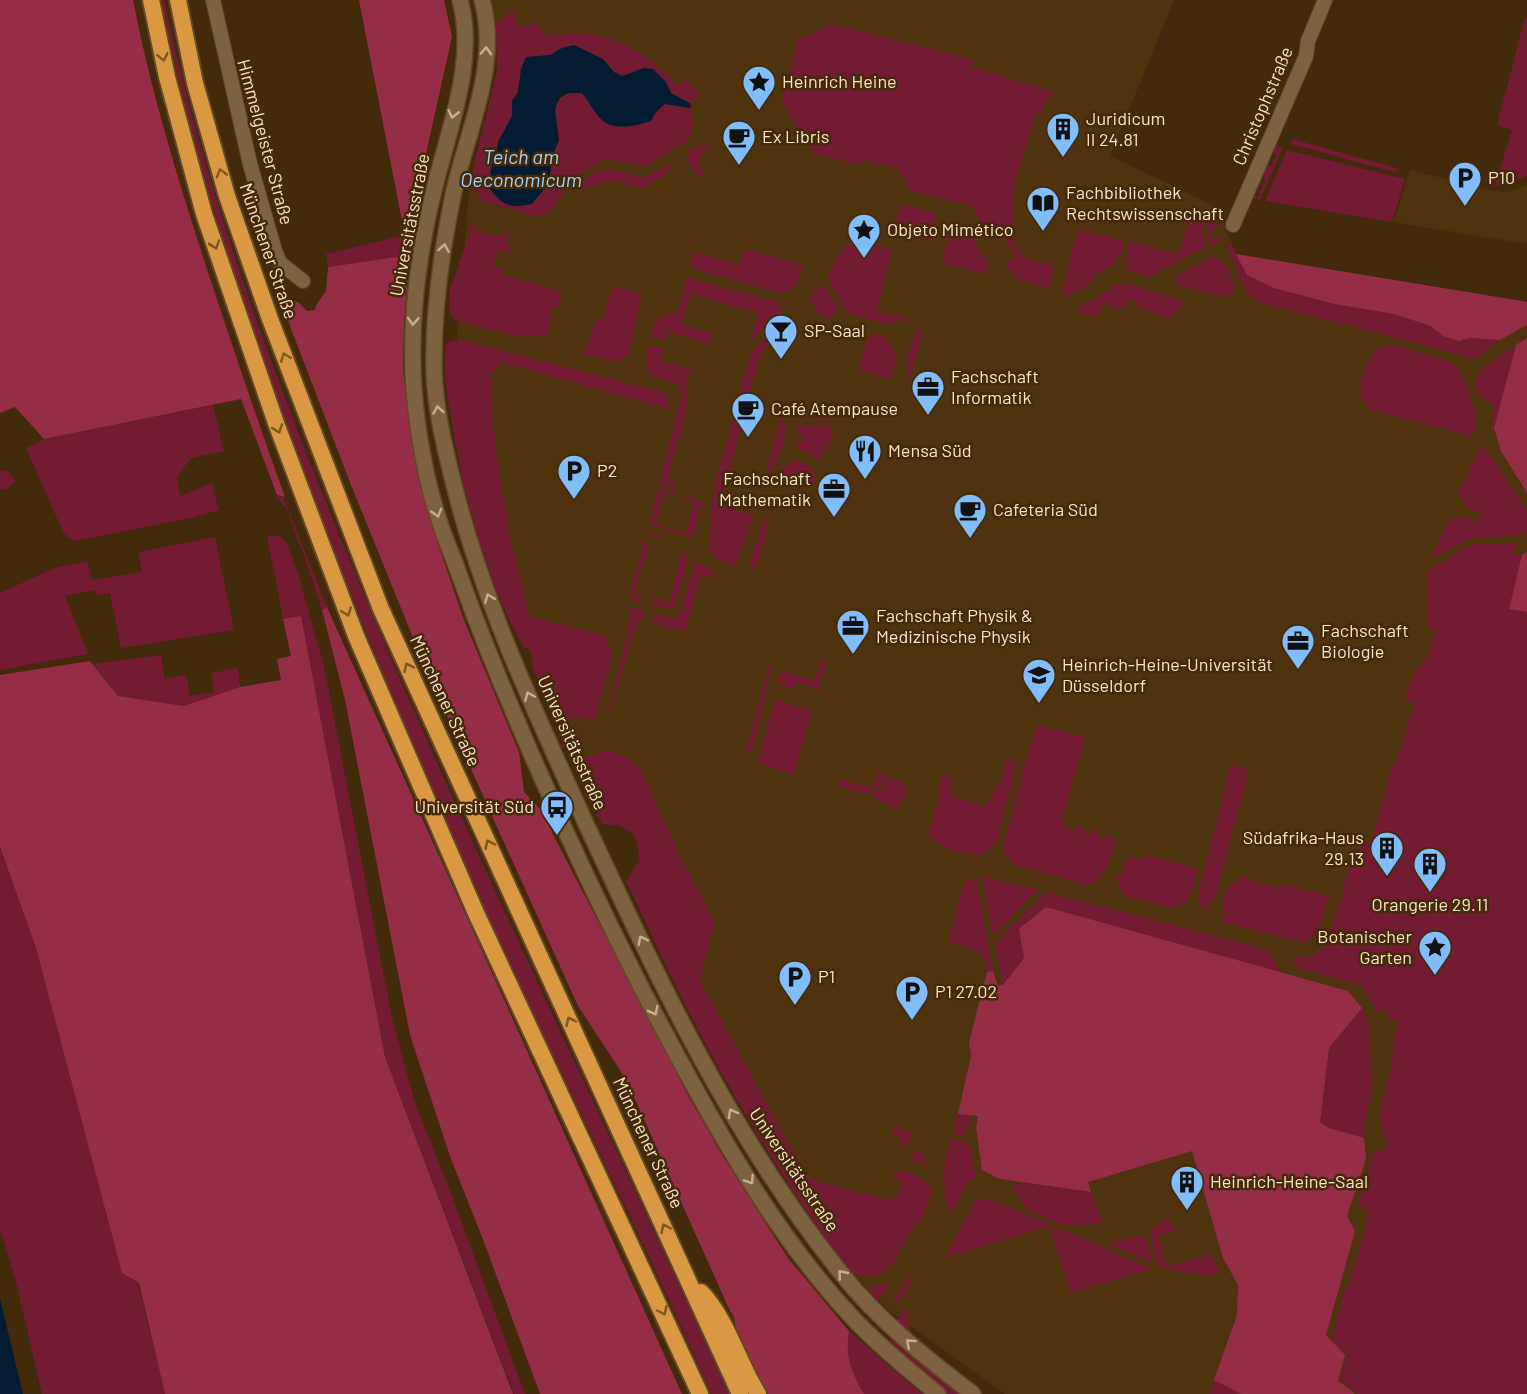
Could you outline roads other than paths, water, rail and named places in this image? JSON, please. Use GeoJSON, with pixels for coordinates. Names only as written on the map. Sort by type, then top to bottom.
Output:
{"type":"FeatureCollection","features":[{"type":"Feature","properties":{"kind":"highway"},"geometry":{"type":"LineString","coordinates":[[151,0],[167,76],[204,214],[276,423],[356,636],[476,913],[700,1394]]}},
{"type":"Feature","properties":{"kind":"highway","name":"Münchener Straße"},"geometry":{"type":"LineString","coordinates":[[178,0],[195,82],[227,196],[270,319],[381,609],[740,1394]]}},
{"type":"Feature","properties":{"kind":"highway"},"geometry":{"type":"LineString","coordinates":[[690,1281],[713,1305],[745,1374],[758,1394]]}},
{"type":"Feature","properties":{"kind":"street","name":"Himmelgeister Straße"},"geometry":{"type":"LineString","coordinates":[[213,0],[250,164],[275,250],[280,263],[303,281]]}},
{"type":"Feature","properties":{"kind":"street","name":"Universitätsstraße"},"geometry":{"type":"LineString","coordinates":[[460,0],[464,14],[464,60],[424,232],[413,316],[414,392],[425,465],[438,517],[477,625],[580,865],[698,1094],[771,1212],[833,1296],[889,1353],[938,1394]]}},
{"type":"Feature","properties":{"kind":"street","name":"Universitätsstraße"},"geometry":{"type":"LineString","coordinates":[[482,0],[485,17],[486,62],[481,96],[456,183],[446,234],[434,367],[437,403],[445,447],[460,509],[477,564],[508,649],[609,874],[705,1064],[752,1149],[782,1195],[860,1296],[913,1347],[973,1394]]}},
{"type":"Feature","properties":{"kind":"street","name":"Christophstraße"},"geometry":{"type":"LineString","coordinates":[[1233,225],[1306,56],[1308,41],[1325,0]]}},
{"type":"Feature","properties":{"kind":"water","name":"Teich am Oeconomicum"},"geometry":{"type":"Polygon","coordinates":[[[574,45],[603,59],[614,72],[622,76],[644,68],[653,69],[666,82],[671,93],[691,104],[690,108],[665,104],[656,112],[651,121],[633,126],[619,126],[602,120],[582,93],[569,93],[561,97],[555,110],[559,140],[552,157],[550,175],[545,188],[532,204],[511,206],[506,204],[497,198],[488,186],[499,140],[512,116],[512,101],[518,92],[521,69],[526,57],[550,55],[562,48],[574,45]]]}},
{"type":"Feature","properties":{"kind":"water"},"geometry":{"type":"Polygon","coordinates":[[[0,1299],[23,1394],[0,1394],[0,1299]]]}},
{"type":"Feature","properties":{"kind":"place","name":"Heinrich Heine"},"geometry":{"type":"Point","coordinates":[759,111]}},
{"type":"Feature","properties":{"kind":"place","name":"Juridicum II 24.81"},"geometry":{"type":"Point","coordinates":[1063,158]}},
{"type":"Feature","properties":{"kind":"place","name":"Ex Libris"},"geometry":{"type":"Point","coordinates":[739,166]}},
{"type":"Feature","properties":{"kind":"place","name":"P10"},"geometry":{"type":"Point","coordinates":[1465,207]}},
{"type":"Feature","properties":{"kind":"place","name":"Fachbibliothek Rechtswissenschaft"},"geometry":{"type":"Point","coordinates":[1043,232]}},
{"type":"Feature","properties":{"kind":"place","name":"Objeto Mimético"},"geometry":{"type":"Point","coordinates":[864,259]}},
{"type":"Feature","properties":{"kind":"place","name":"SP-Saal"},"geometry":{"type":"Point","coordinates":[781,360]}},
{"type":"Feature","properties":{"kind":"place","name":"Fachschaft Informatik"},"geometry":{"type":"Point","coordinates":[928,416]}},
{"type":"Feature","properties":{"kind":"place","name":"Café Atempause"},"geometry":{"type":"Point","coordinates":[748,438]}},
{"type":"Feature","properties":{"kind":"place","name":"Mensa Süd"},"geometry":{"type":"Point","coordinates":[865,480]}},
{"type":"Feature","properties":{"kind":"place","name":"P2"},"geometry":{"type":"Point","coordinates":[574,500]}},
{"type":"Feature","properties":{"kind":"place","name":"Fachschaft Mathematik"},"geometry":{"type":"Point","coordinates":[834,518]}},
{"type":"Feature","properties":{"kind":"place","name":"Cafeteria Süd"},"geometry":{"type":"Point","coordinates":[970,539]}},
{"type":"Feature","properties":{"kind":"place","name":"Fachschaft Physik & Medizinische Physik"},"geometry":{"type":"Point","coordinates":[853,655]}},
{"type":"Feature","properties":{"kind":"place","name":"Fachschaft Biologie"},"geometry":{"type":"Point","coordinates":[1298,670]}},
{"type":"Feature","properties":{"kind":"place","name":"Heinrich-Heine-Universität Düsseldorf"},"geometry":{"type":"Point","coordinates":[1039,704]}},
{"type":"Feature","properties":{"kind":"place","name":"Universität Süd"},"geometry":{"type":"Point","coordinates":[557,836]}},
{"type":"Feature","properties":{"kind":"place","name":"Südafrika-Haus 29.13"},"geometry":{"type":"Point","coordinates":[1387,877]}},
{"type":"Feature","properties":{"kind":"place","name":"Orangerie 29.11"},"geometry":{"type":"Point","coordinates":[1430,893]}},
{"type":"Feature","properties":{"kind":"place","name":"Botanischer Garten"},"geometry":{"type":"Point","coordinates":[1435,976]}},
{"type":"Feature","properties":{"kind":"place","name":"P1"},"geometry":{"type":"Point","coordinates":[795,1006]}},
{"type":"Feature","properties":{"kind":"place","name":"P1 27.02"},"geometry":{"type":"Point","coordinates":[912,1021]}},
{"type":"Feature","properties":{"kind":"place","name":"Heinrich-Heine-Saal"},"geometry":{"type":"Point","coordinates":[1187,1211]}}]}
